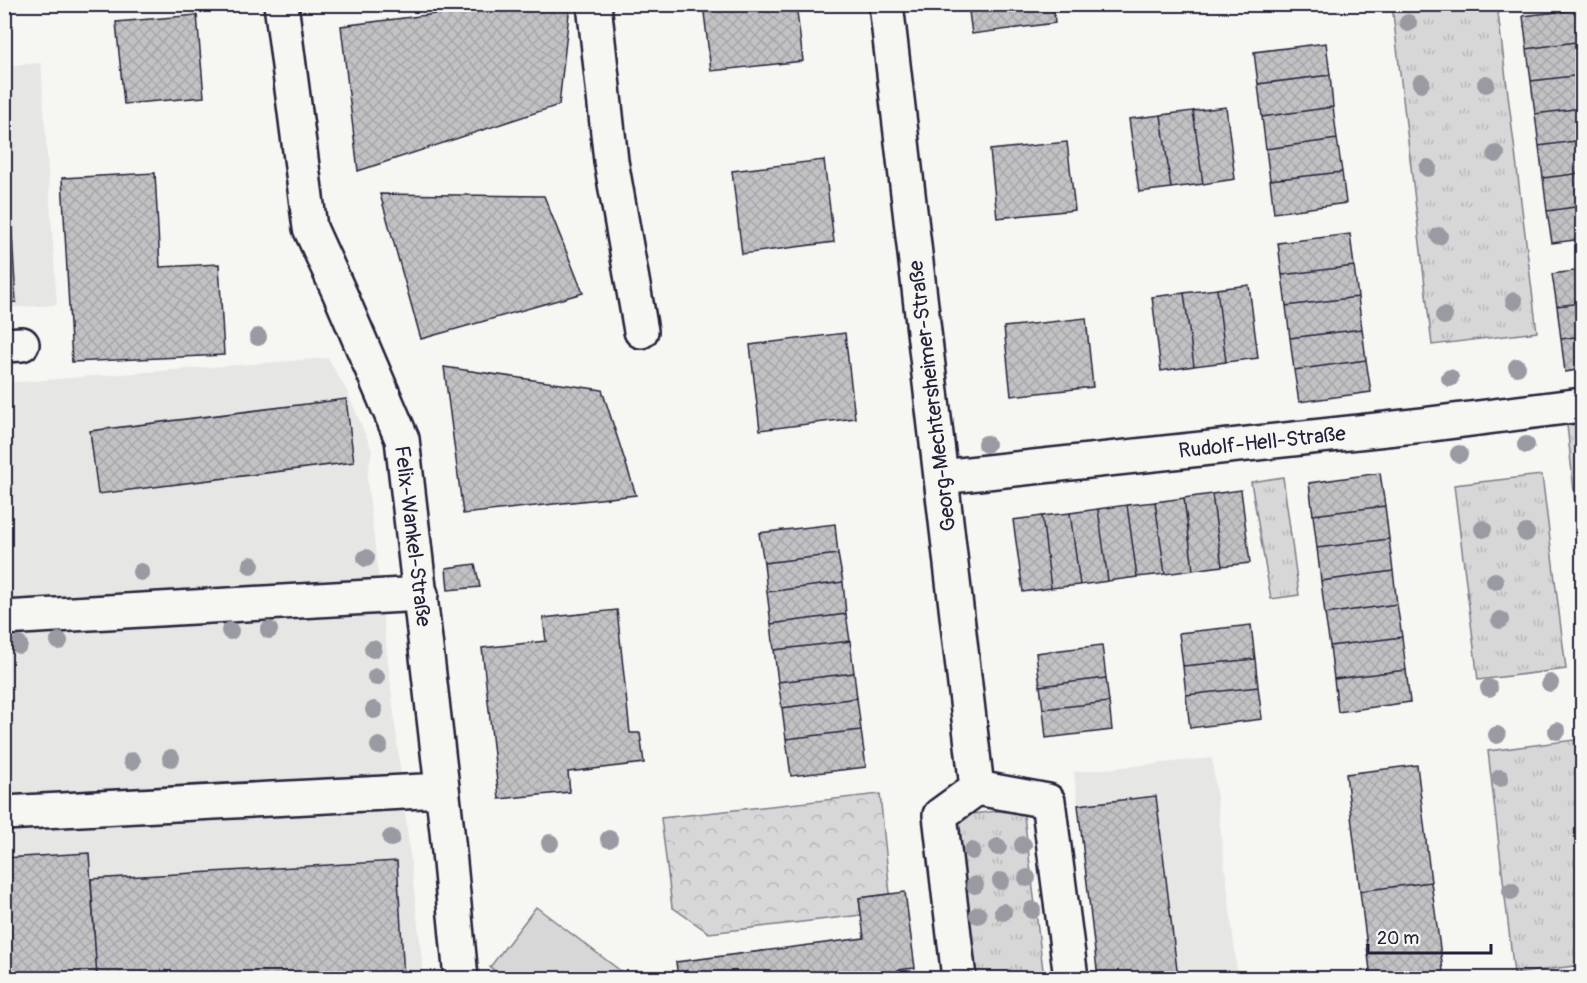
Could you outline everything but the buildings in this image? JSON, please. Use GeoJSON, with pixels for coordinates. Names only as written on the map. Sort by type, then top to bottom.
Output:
{"type":"FeatureCollection","features":[{"type":"Feature","properties":{"kind":"street","name":"Felix-Wankel-Straße"},"geometry":{"type":"LineString","coordinates":[[281,4],[310,228],[402,439],[421,594],[461,978]]}},
{"type":"Feature","properties":{"kind":"street"},"geometry":{"type":"LineString","coordinates":[[594,4],[611,161],[641,331]]}},
{"type":"Feature","properties":{"kind":"street","name":"Georg-Mechtersheimer-Straße"},"geometry":{"type":"LineString","coordinates":[[886,4],[977,788]]}},
{"type":"Feature","properties":{"kind":"street","name":"Rudolf-Hell-Straße"},"geometry":{"type":"LineString","coordinates":[[941,477],[1412,427],[1582,405]]}},
{"type":"Feature","properties":{"kind":"street"},"geometry":{"type":"LineString","coordinates":[[4,618],[421,594]]}},
{"type":"Feature","properties":{"kind":"street"},"geometry":{"type":"LineString","coordinates":[[959,978],[940,815],[977,788],[1048,801],[1071,978]]}},
{"type":"Feature","properties":{"kind":"street"},"geometry":{"type":"LineString","coordinates":[[4,813],[442,790]]}},
{"type":"Feature","properties":{"kind":"shaded area"},"geometry":{"type":"Polygon","coordinates":[[[41,63],[57,305],[5,308],[5,66],[41,63]]]}},
{"type":"Feature","properties":{"kind":"shaded area"},"geometry":{"type":"Polygon","coordinates":[[[328,358],[347,391],[372,450],[367,477],[424,978],[5,978],[5,383],[328,358]]]}},
{"type":"Feature","properties":{"kind":"shaded area"},"geometry":{"type":"Polygon","coordinates":[[[1212,758],[1238,978],[1178,978],[1156,796],[1078,805],[1074,772],[1212,758]]]}},
{"type":"Feature","properties":{"kind":"green space"},"geometry":{"type":"Polygon","coordinates":[[[1392,5],[1497,5],[1537,332],[1432,345],[1392,5]]]}},
{"type":"Feature","properties":{"kind":"green space"},"geometry":{"type":"Polygon","coordinates":[[[1582,423],[1582,568],[1567,425],[1582,423]]]}},
{"type":"Feature","properties":{"kind":"green space"},"geometry":{"type":"Polygon","coordinates":[[[1542,475],[1566,669],[1478,680],[1454,485],[1542,475]]]}},
{"type":"Feature","properties":{"kind":"green space"},"geometry":{"type":"Polygon","coordinates":[[[1283,477],[1299,595],[1271,599],[1251,482],[1283,477]]]}},
{"type":"Feature","properties":{"kind":"green space"},"geometry":{"type":"Polygon","coordinates":[[[1582,739],[1582,965],[1514,974],[1488,751],[1582,739]]]}},
{"type":"Feature","properties":{"kind":"green space"},"geometry":{"type":"Polygon","coordinates":[[[880,794],[890,894],[859,898],[861,915],[709,933],[672,907],[661,818],[880,794]]]}},
{"type":"Feature","properties":{"kind":"green space"},"geometry":{"type":"Polygon","coordinates":[[[1023,808],[1044,978],[975,978],[955,816],[1023,808]]]}},
{"type":"Feature","properties":{"kind":"green space"},"geometry":{"type":"Polygon","coordinates":[[[536,907],[630,978],[504,978],[490,967],[536,907]]]}}]}
